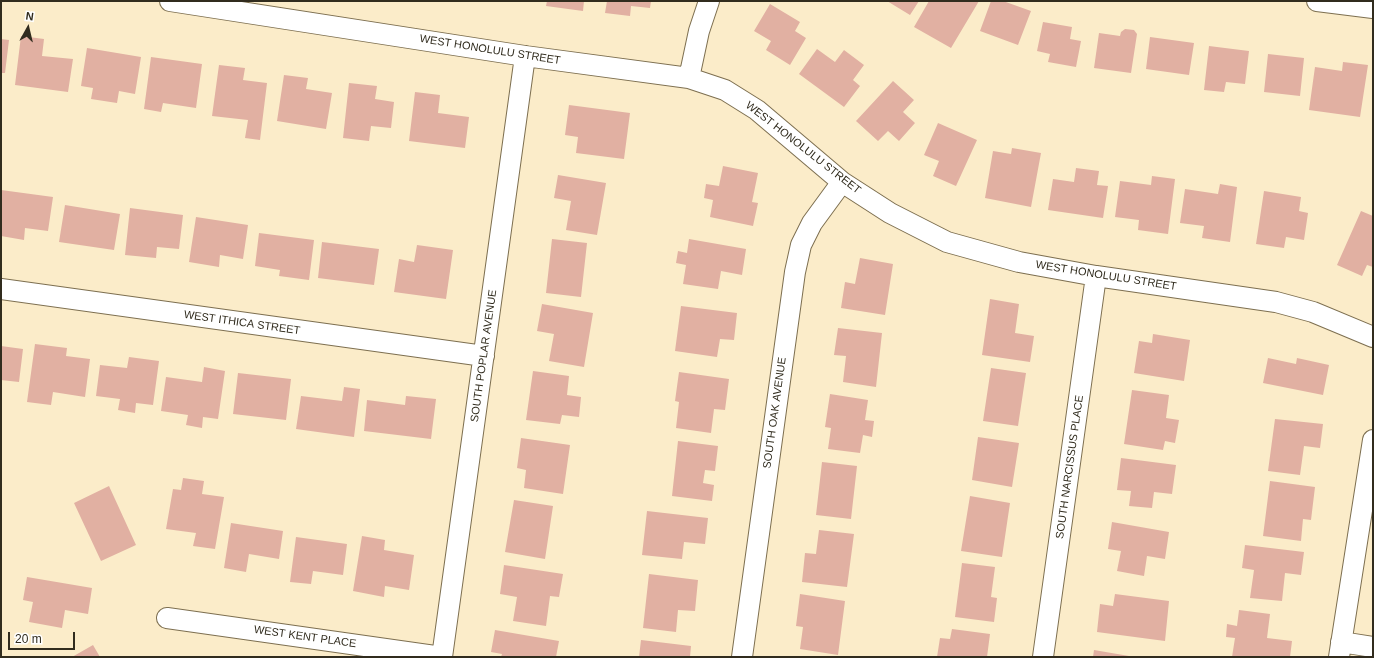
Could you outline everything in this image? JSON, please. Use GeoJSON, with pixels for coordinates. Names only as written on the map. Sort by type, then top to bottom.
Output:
{"type":"FeatureCollection","features":[{"type":"Feature","properties":{"kind":"street","name":"WEST HONOLULU STREET"},"geometry":{"type":"LineString","coordinates":[[170,1],[525,56],[689,78],[725,90],[757,110],[842,182],[890,213],[947,242],[1019,262],[1096,276],[1276,302],[1313,312],[1373,337]]}},
{"type":"Feature","properties":{"kind":"street"},"geometry":{"type":"LineString","coordinates":[[689,78],[699,31],[709,1]]}},
{"type":"Feature","properties":{"kind":"street"},"geometry":{"type":"LineString","coordinates":[[1317,1],[1373,8]]}},
{"type":"Feature","properties":{"kind":"street","name":"SOUTH POPLAR AVENUE"},"geometry":{"type":"LineString","coordinates":[[442,657],[525,56]]}},
{"type":"Feature","properties":{"kind":"street","name":"SOUTH OAK AVENUE"},"geometry":{"type":"LineString","coordinates":[[742,657],[795,272],[801,245],[812,223],[842,182]]}},
{"type":"Feature","properties":{"kind":"street","name":"SOUTH NARCISSUS PLACE"},"geometry":{"type":"LineString","coordinates":[[1043,657],[1096,276]]}},
{"type":"Feature","properties":{"kind":"street","name":"WEST ITHICA STREET"},"geometry":{"type":"LineString","coordinates":[[1,289],[484,356]]}},
{"type":"Feature","properties":{"kind":"street"},"geometry":{"type":"LineString","coordinates":[[1373,440],[1340,650],[1373,647]]}},
{"type":"Feature","properties":{"kind":"street","name":"WEST KENT PLACE"},"geometry":{"type":"LineString","coordinates":[[167,618],[442,657]]}},
{"type":"Feature","properties":{"kind":"building"},"geometry":{"type":"Polygon","coordinates":[[[547,1],[584,1],[583,11],[546,6],[547,1]]]}},
{"type":"Feature","properties":{"kind":"building"},"geometry":{"type":"Polygon","coordinates":[[[607,1],[651,1],[650,8],[631,6],[630,16],[605,13],[607,1]]]}},
{"type":"Feature","properties":{"kind":"building"},"geometry":{"type":"Polygon","coordinates":[[[887,1],[919,1],[910,15],[887,1]]]}},
{"type":"Feature","properties":{"kind":"building"},"geometry":{"type":"Polygon","coordinates":[[[929,1],[979,1],[951,48],[914,27],[929,1]]]}},
{"type":"Feature","properties":{"kind":"building"},"geometry":{"type":"Polygon","coordinates":[[[991,1],[1003,1],[1031,11],[1018,45],[980,31],[991,1]]]}},
{"type":"Feature","properties":{"kind":"building"},"geometry":{"type":"Polygon","coordinates":[[[770,4],[800,22],[795,31],[806,38],[790,65],[766,50],[771,41],[754,31],[770,4]]]}},
{"type":"Feature","properties":{"kind":"building"},"geometry":{"type":"Polygon","coordinates":[[[1043,22],[1072,27],[1070,39],[1081,41],[1076,67],[1048,62],[1050,54],[1037,51],[1043,22]]]}},
{"type":"Feature","properties":{"kind":"building"},"geometry":{"type":"Polygon","coordinates":[[[1125,29],[1134,30],[1137,34],[1131,73],[1094,68],[1099,33],[1120,36],[1121,32],[1125,29]]]}},
{"type":"Feature","properties":{"kind":"building"},"geometry":{"type":"Polygon","coordinates":[[[21,36],[44,39],[42,56],[73,59],[68,92],[15,85],[21,36]]]}},
{"type":"Feature","properties":{"kind":"building"},"geometry":{"type":"Polygon","coordinates":[[[1150,37],[1194,43],[1189,75],[1146,69],[1150,37]]]}},
{"type":"Feature","properties":{"kind":"building"},"geometry":{"type":"Polygon","coordinates":[[[1,39],[9,40],[5,73],[1,73],[1,39]]]}},
{"type":"Feature","properties":{"kind":"building"},"geometry":{"type":"Polygon","coordinates":[[[1209,46],[1249,51],[1245,84],[1226,82],[1224,92],[1204,90],[1209,46]]]}},
{"type":"Feature","properties":{"kind":"building"},"geometry":{"type":"Polygon","coordinates":[[[87,48],[141,57],[135,94],[119,91],[117,103],[91,99],[93,88],[81,86],[87,48]]]}},
{"type":"Feature","properties":{"kind":"building"},"geometry":{"type":"Polygon","coordinates":[[[817,49],[835,62],[844,50],[864,65],[853,80],[860,86],[844,107],[799,74],[817,49]]]}},
{"type":"Feature","properties":{"kind":"building"},"geometry":{"type":"Polygon","coordinates":[[[1268,54],[1304,58],[1300,96],[1264,92],[1268,54]]]}},
{"type":"Feature","properties":{"kind":"building"},"geometry":{"type":"Polygon","coordinates":[[[151,57],[202,64],[196,108],[163,103],[161,112],[144,109],[151,57]]]}},
{"type":"Feature","properties":{"kind":"building"},"geometry":{"type":"Polygon","coordinates":[[[1343,62],[1368,65],[1360,117],[1309,110],[1315,67],[1342,71],[1343,62]]]}},
{"type":"Feature","properties":{"kind":"building"},"geometry":{"type":"Polygon","coordinates":[[[219,65],[245,68],[243,80],[267,83],[260,140],[245,138],[248,120],[212,116],[219,65]]]}},
{"type":"Feature","properties":{"kind":"building"},"geometry":{"type":"Polygon","coordinates":[[[284,75],[308,78],[306,89],[332,93],[326,129],[277,121],[284,75]]]}},
{"type":"Feature","properties":{"kind":"building"},"geometry":{"type":"Polygon","coordinates":[[[893,81],[914,100],[903,112],[915,123],[899,141],[888,131],[878,141],[856,121],[893,81]]]}},
{"type":"Feature","properties":{"kind":"building"},"geometry":{"type":"Polygon","coordinates":[[[349,83],[377,86],[375,99],[394,102],[391,128],[371,126],[369,141],[343,138],[349,83]]]}},
{"type":"Feature","properties":{"kind":"building"},"geometry":{"type":"Polygon","coordinates":[[[415,92],[440,95],[438,113],[469,117],[465,148],[409,141],[415,92]]]}},
{"type":"Feature","properties":{"kind":"building"},"geometry":{"type":"Polygon","coordinates":[[[569,105],[630,113],[624,159],[576,153],[578,137],[565,135],[569,105]]]}},
{"type":"Feature","properties":{"kind":"building"},"geometry":{"type":"Polygon","coordinates":[[[938,123],[977,140],[956,186],[933,176],[939,161],[924,155],[938,123]]]}},
{"type":"Feature","properties":{"kind":"building"},"geometry":{"type":"Polygon","coordinates":[[[1012,148],[1041,153],[1031,207],[985,198],[993,151],[1011,154],[1012,148]]]}},
{"type":"Feature","properties":{"kind":"building"},"geometry":{"type":"Polygon","coordinates":[[[723,166],[758,173],[752,202],[758,203],[753,226],[710,217],[713,200],[704,198],[706,184],[719,186],[723,166]]]}},
{"type":"Feature","properties":{"kind":"building"},"geometry":{"type":"Polygon","coordinates":[[[1076,168],[1099,171],[1097,185],[1108,186],[1103,218],[1048,210],[1053,179],[1074,182],[1076,168]]]}},
{"type":"Feature","properties":{"kind":"building"},"geometry":{"type":"Polygon","coordinates":[[[558,175],[606,183],[597,235],[566,230],[571,201],[554,198],[558,175]]]}},
{"type":"Feature","properties":{"kind":"building"},"geometry":{"type":"Polygon","coordinates":[[[1152,176],[1175,179],[1168,234],[1138,230],[1139,220],[1115,217],[1120,181],[1151,185],[1152,176]]]}},
{"type":"Feature","properties":{"kind":"building"},"geometry":{"type":"Polygon","coordinates":[[[1220,184],[1237,187],[1230,242],[1202,238],[1204,226],[1180,223],[1185,189],[1218,194],[1220,184]]]}},
{"type":"Feature","properties":{"kind":"building"},"geometry":{"type":"Polygon","coordinates":[[[1,190],[53,197],[48,231],[25,228],[24,240],[1,236],[1,190]]]}},
{"type":"Feature","properties":{"kind":"building"},"geometry":{"type":"Polygon","coordinates":[[[1264,191],[1301,197],[1299,211],[1308,213],[1304,240],[1286,237],[1284,248],[1256,244],[1264,191]]]}},
{"type":"Feature","properties":{"kind":"building"},"geometry":{"type":"Polygon","coordinates":[[[65,205],[120,214],[114,250],[59,242],[65,205]]]}},
{"type":"Feature","properties":{"kind":"building"},"geometry":{"type":"Polygon","coordinates":[[[130,208],[183,215],[179,249],[157,247],[156,258],[125,255],[130,208]]]}},
{"type":"Feature","properties":{"kind":"building"},"geometry":{"type":"Polygon","coordinates":[[[1361,211],[1373,216],[1373,267],[1367,265],[1362,276],[1337,265],[1361,211]]]}},
{"type":"Feature","properties":{"kind":"building"},"geometry":{"type":"Polygon","coordinates":[[[196,217],[248,225],[243,259],[220,255],[219,267],[189,262],[196,217]]]}},
{"type":"Feature","properties":{"kind":"building"},"geometry":{"type":"Polygon","coordinates":[[[259,233],[314,240],[309,280],[279,276],[280,270],[255,266],[259,233]]]}},
{"type":"Feature","properties":{"kind":"building"},"geometry":{"type":"Polygon","coordinates":[[[552,239],[587,243],[581,297],[546,293],[552,239]]]}},
{"type":"Feature","properties":{"kind":"building"},"geometry":{"type":"Polygon","coordinates":[[[689,239],[746,249],[742,275],[721,271],[718,289],[683,284],[686,265],[676,263],[678,251],[687,253],[689,239]]]}},
{"type":"Feature","properties":{"kind":"building"},"geometry":{"type":"Polygon","coordinates":[[[322,242],[379,249],[374,285],[318,278],[322,242]]]}},
{"type":"Feature","properties":{"kind":"building"},"geometry":{"type":"Polygon","coordinates":[[[417,245],[453,250],[446,299],[394,292],[399,259],[414,262],[417,245]]]}},
{"type":"Feature","properties":{"kind":"building"},"geometry":{"type":"Polygon","coordinates":[[[860,258],[893,264],[885,315],[841,308],[845,282],[855,284],[860,258]]]}},
{"type":"Feature","properties":{"kind":"building"},"geometry":{"type":"Polygon","coordinates":[[[990,299],[1019,304],[1015,333],[1034,336],[1030,362],[982,355],[990,299]]]}},
{"type":"Feature","properties":{"kind":"building"},"geometry":{"type":"Polygon","coordinates":[[[542,304],[593,313],[584,367],[549,361],[554,334],[537,331],[542,304]]]}},
{"type":"Feature","properties":{"kind":"building"},"geometry":{"type":"Polygon","coordinates":[[[681,306],[737,313],[734,340],[720,339],[717,357],[675,351],[681,306]]]}},
{"type":"Feature","properties":{"kind":"building"},"geometry":{"type":"Polygon","coordinates":[[[838,328],[882,333],[876,387],[843,382],[846,356],[834,355],[838,328]]]}},
{"type":"Feature","properties":{"kind":"building"},"geometry":{"type":"Polygon","coordinates":[[[1153,334],[1190,340],[1184,381],[1134,373],[1139,341],[1152,343],[1153,334]]]}},
{"type":"Feature","properties":{"kind":"building"},"geometry":{"type":"Polygon","coordinates":[[[35,344],[67,348],[66,356],[90,359],[85,397],[53,392],[51,405],[27,402],[35,344]]]}},
{"type":"Feature","properties":{"kind":"building"},"geometry":{"type":"Polygon","coordinates":[[[1,346],[23,349],[19,382],[1,380],[1,346]]]}},
{"type":"Feature","properties":{"kind":"building"},"geometry":{"type":"Polygon","coordinates":[[[129,357],[159,361],[153,405],[136,403],[135,413],[118,410],[120,399],[96,396],[100,365],[127,368],[129,357]]]}},
{"type":"Feature","properties":{"kind":"building"},"geometry":{"type":"Polygon","coordinates":[[[1268,358],[1296,364],[1297,358],[1329,365],[1323,395],[1263,383],[1268,358]]]}},
{"type":"Feature","properties":{"kind":"building"},"geometry":{"type":"Polygon","coordinates":[[[204,367],[225,371],[218,419],[203,417],[202,428],[186,425],[188,415],[161,411],[166,377],[202,382],[204,367]]]}},
{"type":"Feature","properties":{"kind":"building"},"geometry":{"type":"Polygon","coordinates":[[[991,368],[1026,373],[1018,426],[983,421],[991,368]]]}},
{"type":"Feature","properties":{"kind":"building"},"geometry":{"type":"Polygon","coordinates":[[[533,371],[569,376],[567,395],[581,397],[579,417],[562,415],[560,424],[526,420],[533,371]]]}},
{"type":"Feature","properties":{"kind":"building"},"geometry":{"type":"Polygon","coordinates":[[[679,372],[729,379],[725,410],[714,409],[711,433],[676,428],[679,402],[675,401],[679,372]]]}},
{"type":"Feature","properties":{"kind":"building"},"geometry":{"type":"Polygon","coordinates":[[[238,373],[291,379],[286,420],[233,414],[238,373]]]}},
{"type":"Feature","properties":{"kind":"building"},"geometry":{"type":"Polygon","coordinates":[[[344,387],[360,389],[354,437],[296,429],[301,396],[342,401],[344,387]]]}},
{"type":"Feature","properties":{"kind":"building"},"geometry":{"type":"Polygon","coordinates":[[[1132,390],[1169,395],[1166,418],[1179,420],[1175,443],[1165,441],[1163,450],[1124,444],[1132,390]]]}},
{"type":"Feature","properties":{"kind":"building"},"geometry":{"type":"Polygon","coordinates":[[[830,394],[868,400],[865,420],[874,421],[872,437],[863,435],[860,453],[828,449],[831,428],[825,427],[830,394]]]}},
{"type":"Feature","properties":{"kind":"building"},"geometry":{"type":"Polygon","coordinates":[[[406,396],[436,399],[431,439],[364,431],[367,400],[405,405],[406,396]]]}},
{"type":"Feature","properties":{"kind":"building"},"geometry":{"type":"Polygon","coordinates":[[[1275,419],[1323,424],[1320,448],[1304,446],[1300,475],[1268,471],[1275,419]]]}},
{"type":"Feature","properties":{"kind":"building"},"geometry":{"type":"Polygon","coordinates":[[[978,437],[1019,443],[1012,487],[972,480],[978,437]]]}},
{"type":"Feature","properties":{"kind":"building"},"geometry":{"type":"Polygon","coordinates":[[[521,438],[570,445],[563,494],[524,488],[526,470],[517,468],[521,438]]]}},
{"type":"Feature","properties":{"kind":"building"},"geometry":{"type":"Polygon","coordinates":[[[678,441],[718,446],[715,471],[705,470],[703,483],[714,485],[712,501],[672,496],[678,441]]]}},
{"type":"Feature","properties":{"kind":"building"},"geometry":{"type":"Polygon","coordinates":[[[1121,458],[1176,465],[1172,494],[1154,492],[1152,508],[1129,506],[1131,491],[1117,490],[1121,458]]]}},
{"type":"Feature","properties":{"kind":"building"},"geometry":{"type":"Polygon","coordinates":[[[822,462],[857,466],[851,519],[816,515],[822,462]]]}},
{"type":"Feature","properties":{"kind":"building"},"geometry":{"type":"Polygon","coordinates":[[[183,478],[204,481],[202,494],[224,497],[215,549],[193,546],[196,533],[166,529],[173,489],[181,490],[183,478]]]}},
{"type":"Feature","properties":{"kind":"building"},"geometry":{"type":"Polygon","coordinates":[[[1270,481],[1315,487],[1311,520],[1303,519],[1301,541],[1263,536],[1270,481]]]}},
{"type":"Feature","properties":{"kind":"building"},"geometry":{"type":"Polygon","coordinates":[[[109,486],[136,545],[101,561],[74,503],[109,486]]]}},
{"type":"Feature","properties":{"kind":"building"},"geometry":{"type":"Polygon","coordinates":[[[970,496],[1010,503],[1002,557],[961,551],[970,496]]]}},
{"type":"Feature","properties":{"kind":"building"},"geometry":{"type":"Polygon","coordinates":[[[514,500],[553,506],[545,559],[505,552],[514,500]]]}},
{"type":"Feature","properties":{"kind":"building"},"geometry":{"type":"Polygon","coordinates":[[[647,511],[708,518],[705,544],[684,542],[682,559],[642,555],[647,511]]]}},
{"type":"Feature","properties":{"kind":"building"},"geometry":{"type":"Polygon","coordinates":[[[1112,522],[1169,532],[1165,559],[1147,556],[1144,576],[1117,571],[1121,551],[1108,549],[1112,522]]]}},
{"type":"Feature","properties":{"kind":"building"},"geometry":{"type":"Polygon","coordinates":[[[231,523],[283,531],[279,559],[249,554],[246,572],[224,568],[231,523]]]}},
{"type":"Feature","properties":{"kind":"building"},"geometry":{"type":"Polygon","coordinates":[[[819,530],[854,534],[847,587],[802,582],[805,553],[816,554],[819,530]]]}},
{"type":"Feature","properties":{"kind":"building"},"geometry":{"type":"Polygon","coordinates":[[[362,536],[385,540],[384,550],[414,555],[409,590],[385,586],[384,597],[353,591],[362,536]]]}},
{"type":"Feature","properties":{"kind":"building"},"geometry":{"type":"Polygon","coordinates":[[[296,537],[347,544],[343,575],[313,571],[311,584],[290,582],[296,537]]]}},
{"type":"Feature","properties":{"kind":"building"},"geometry":{"type":"Polygon","coordinates":[[[1245,545],[1304,552],[1301,575],[1285,573],[1282,601],[1250,598],[1254,570],[1242,568],[1245,545]]]}},
{"type":"Feature","properties":{"kind":"building"},"geometry":{"type":"Polygon","coordinates":[[[962,563],[995,567],[991,597],[997,598],[994,622],[955,617],[962,563]]]}},
{"type":"Feature","properties":{"kind":"building"},"geometry":{"type":"Polygon","coordinates":[[[504,565],[563,574],[559,597],[550,596],[546,626],[513,621],[517,597],[500,594],[504,565]]]}},
{"type":"Feature","properties":{"kind":"building"},"geometry":{"type":"Polygon","coordinates":[[[649,574],[698,580],[695,611],[678,610],[676,632],[643,628],[649,574]]]}},
{"type":"Feature","properties":{"kind":"building"},"geometry":{"type":"Polygon","coordinates":[[[27,577],[92,588],[88,614],[65,610],[62,628],[29,622],[33,602],[23,600],[27,577]]]}},
{"type":"Feature","properties":{"kind":"building"},"geometry":{"type":"Polygon","coordinates":[[[800,594],[845,601],[838,655],[800,649],[803,627],[796,626],[800,594]]]}},
{"type":"Feature","properties":{"kind":"building"},"geometry":{"type":"Polygon","coordinates":[[[1115,594],[1169,601],[1165,641],[1097,632],[1100,604],[1113,606],[1115,594]]]}},
{"type":"Feature","properties":{"kind":"building"},"geometry":{"type":"Polygon","coordinates":[[[1239,610],[1270,614],[1267,638],[1292,641],[1290,657],[1232,657],[1235,638],[1226,637],[1227,624],[1237,626],[1239,610]]]}},
{"type":"Feature","properties":{"kind":"building"},"geometry":{"type":"Polygon","coordinates":[[[952,629],[990,634],[987,657],[937,657],[940,638],[950,639],[952,629]]]}},
{"type":"Feature","properties":{"kind":"building"},"geometry":{"type":"Polygon","coordinates":[[[495,630],[559,641],[556,657],[501,657],[502,654],[491,652],[495,630]]]}},
{"type":"Feature","properties":{"kind":"building"},"geometry":{"type":"Polygon","coordinates":[[[641,640],[691,646],[690,657],[639,657],[641,640]]]}},
{"type":"Feature","properties":{"kind":"building"},"geometry":{"type":"Polygon","coordinates":[[[93,645],[100,657],[72,657],[93,645]]]}},
{"type":"Feature","properties":{"kind":"building"},"geometry":{"type":"Polygon","coordinates":[[[1094,650],[1129,656],[1129,657],[1093,657],[1094,650]]]}}]}
